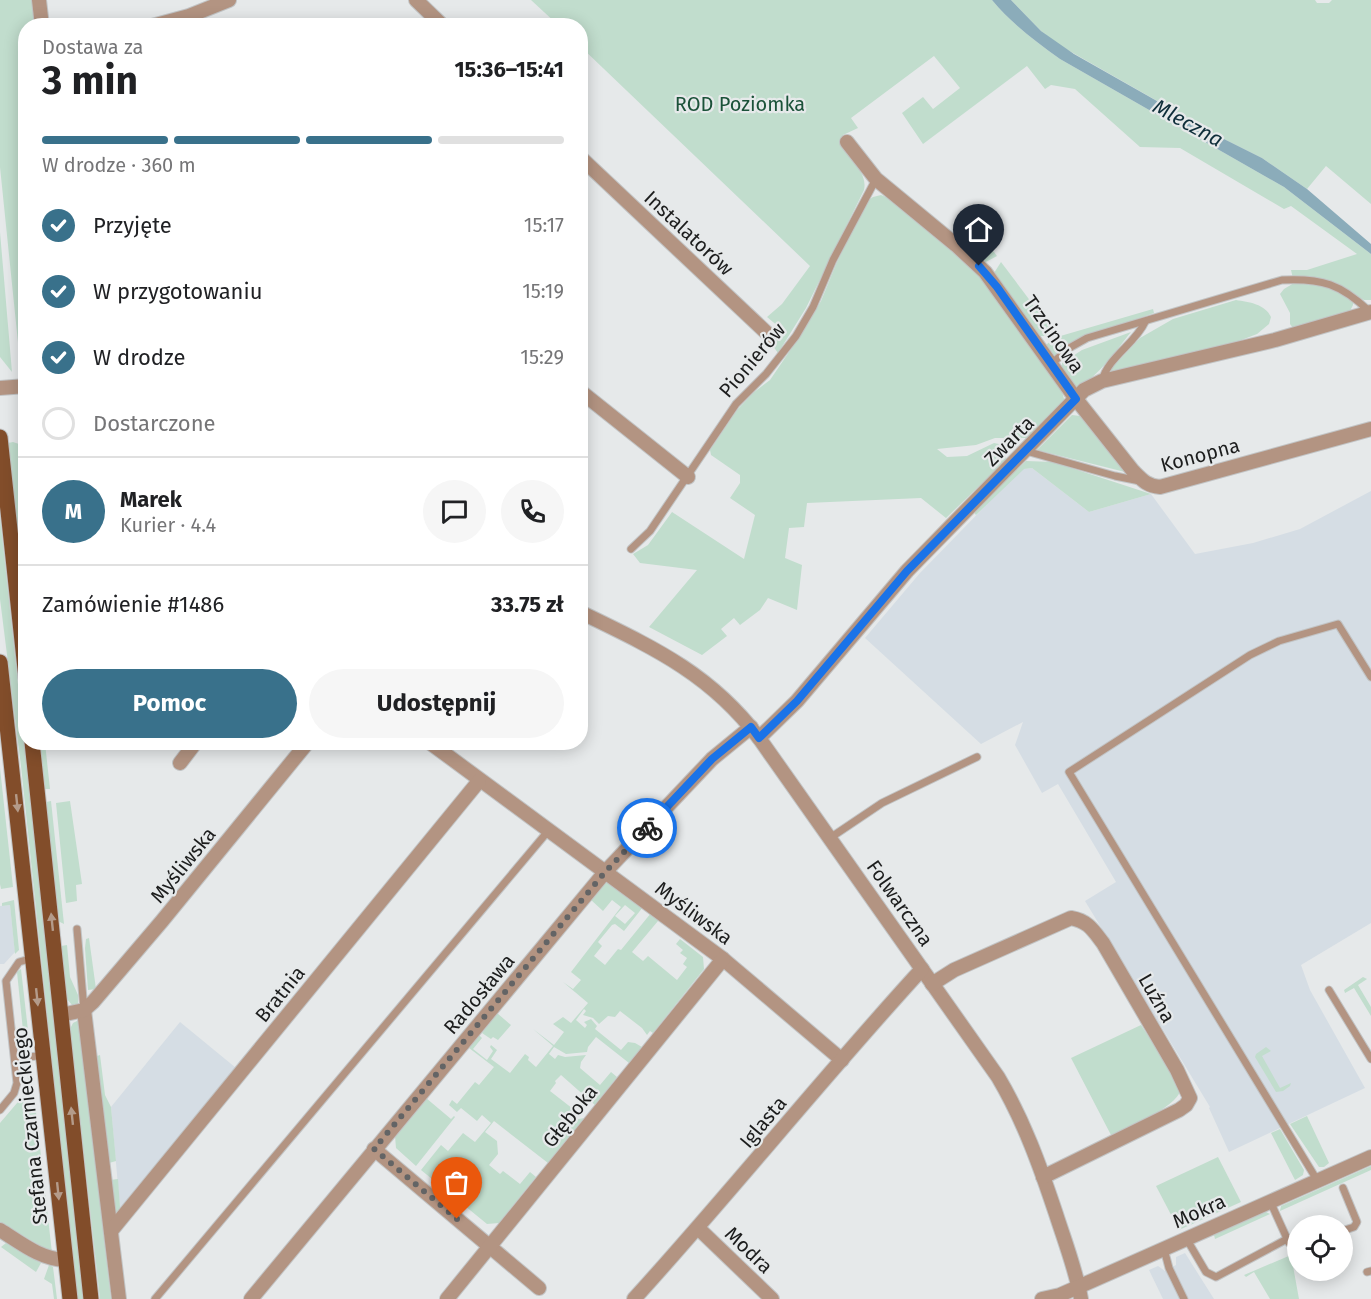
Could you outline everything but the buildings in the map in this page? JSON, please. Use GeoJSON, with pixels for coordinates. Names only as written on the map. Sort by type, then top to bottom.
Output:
{"type":"FeatureCollection","features":[{"type":"Feature","properties":{"kind":"main road"},"geometry":{"type":"LineString","coordinates":[[0,437],[18,604]]}},
{"type":"Feature","properties":{"kind":"main road","name":"Stefana Czarnieckiego"},"geometry":{"type":"LineString","coordinates":[[0,662],[8,763],[33,958],[70,1299]]}},
{"type":"Feature","properties":{"kind":"main road"},"geometry":{"type":"LineString","coordinates":[[33,750],[91,1299]]}},
{"type":"Feature","properties":{"kind":"street"},"geometry":{"type":"LineString","coordinates":[[39,0],[41,18]]}},
{"type":"Feature","properties":{"kind":"street"},"geometry":{"type":"LineString","coordinates":[[182,18],[229,0]]}},
{"type":"Feature","properties":{"kind":"street"},"geometry":{"type":"LineString","coordinates":[[416,0],[432,18]]}},
{"type":"Feature","properties":{"kind":"street","name":"Trzcinowa"},"geometry":{"type":"LineString","coordinates":[[847,142],[876,179],[985,272],[1076,399]]}},
{"type":"Feature","properties":{"kind":"street","name":"Instalatorów"},"geometry":{"type":"LineString","coordinates":[[588,165],[770,336]]}},
{"type":"Feature","properties":{"kind":"street","name":"Zwarta"},"geometry":{"type":"LineString","coordinates":[[755,732],[797,701],[907,571],[1084,390],[1102,381],[1275,340],[1370,312]]}},
{"type":"Feature","properties":{"kind":"street"},"geometry":{"type":"LineString","coordinates":[[0,388],[18,387]]}},
{"type":"Feature","properties":{"kind":"street"},"geometry":{"type":"LineString","coordinates":[[588,398],[688,477]]}},
{"type":"Feature","properties":{"kind":"street","name":"Konopna"},"geometry":{"type":"LineString","coordinates":[[1076,399],[1143,482],[1160,487],[1371,429]]}},
{"type":"Feature","properties":{"kind":"street","name":"Folwarczna"},"geometry":{"type":"LineString","coordinates":[[588,616],[655,648],[685,666],[713,687],[755,732],[998,1077],[1016,1107],[1043,1177],[1079,1293]]}},
{"type":"Feature","properties":{"kind":"street","name":"Radosława"},"geometry":{"type":"LineString","coordinates":[[251,1299],[606,871],[712,759],[755,732]]}},
{"type":"Feature","properties":{"kind":"street"},"geometry":{"type":"LineString","coordinates":[[180,763],[190,750]]}},
{"type":"Feature","properties":{"kind":"street","name":"Myśliwska"},"geometry":{"type":"LineString","coordinates":[[84,1010],[162,921],[301,750]]}},
{"type":"Feature","properties":{"kind":"street","name":"Myśliwska"},"geometry":{"type":"LineString","coordinates":[[439,750],[723,959],[842,1060]]}},
{"type":"Feature","properties":{"kind":"street","name":"Bratnia"},"geometry":{"type":"LineString","coordinates":[[111,1231],[479,781]]}},
{"type":"Feature","properties":{"kind":"street","name":"Luźna"},"geometry":{"type":"LineString","coordinates":[[932,984],[954,970],[1071,918],[1081,920],[1090,925],[1103,943],[1167,1054],[1190,1098],[1186,1105],[1125,1138],[1043,1177]]}},
{"type":"Feature","properties":{"kind":"street","name":"Głęboka"},"geometry":{"type":"LineString","coordinates":[[447,1299],[723,959]]}},
{"type":"Feature","properties":{"kind":"street","name":"Iglasta"},"geometry":{"type":"LineString","coordinates":[[634,1299],[699,1228],[922,969]]}},
{"type":"Feature","properties":{"kind":"street"},"geometry":{"type":"LineString","coordinates":[[61,1015],[84,1010],[119,1299]]}},
{"type":"Feature","properties":{"kind":"street"},"geometry":{"type":"LineString","coordinates":[[374,1149],[538,1288]]}},
{"type":"Feature","properties":{"kind":"street","name":"Mokra"},"geometry":{"type":"LineString","coordinates":[[1042,1299],[1079,1293],[1164,1248],[1371,1157]]}},
{"type":"Feature","properties":{"kind":"street","name":"Modra"},"geometry":{"type":"LineString","coordinates":[[699,1228],[772,1299]]}},
{"type":"Feature","properties":{"kind":"street"},"geometry":{"type":"LineString","coordinates":[[0,1230],[41,1255],[54,1260],[65,1260]]}},
{"type":"Feature","properties":{"kind":"lane","name":"Pionierów"},"geometry":{"type":"LineString","coordinates":[[631,549],[650,531],[736,404],[766,374],[795,336],[813,307],[833,260],[876,179]]}},
{"type":"Feature","properties":{"kind":"lane"},"geometry":{"type":"LineString","coordinates":[[1051,364],[1079,342],[1282,280],[1309,279],[1337,286],[1349,293],[1370,312]]}},
{"type":"Feature","properties":{"kind":"lane"},"geometry":{"type":"LineString","coordinates":[[1102,381],[1106,369],[1137,335],[1145,322]]}},
{"type":"Feature","properties":{"kind":"lane"},"geometry":{"type":"LineString","coordinates":[[1026,451],[1143,482]]}},
{"type":"Feature","properties":{"kind":"lane"},"geometry":{"type":"LineString","coordinates":[[1317,1180],[1069,772],[1251,656],[1279,641],[1338,624],[1371,677]]}},
{"type":"Feature","properties":{"kind":"lane"},"geometry":{"type":"LineString","coordinates":[[830,838],[882,803],[977,757]]}},
{"type":"Feature","properties":{"kind":"lane"},"geometry":{"type":"LineString","coordinates":[[155,1299],[549,830]]}},
{"type":"Feature","properties":{"kind":"lane"},"geometry":{"type":"LineString","coordinates":[[77,929],[84,1010]]}},
{"type":"Feature","properties":{"kind":"lane"},"geometry":{"type":"LineString","coordinates":[[0,1110],[14,1093],[17,1083],[6,981],[19,962],[33,958]]}},
{"type":"Feature","properties":{"kind":"lane"},"geometry":{"type":"LineString","coordinates":[[1329,990],[1371,1059]]}},
{"type":"Feature","properties":{"kind":"lane"},"geometry":{"type":"LineString","coordinates":[[15,1059],[44,1055]]}},
{"type":"Feature","properties":{"kind":"lane"},"geometry":{"type":"LineString","coordinates":[[1343,1188],[1357,1222],[1353,1227]]}},
{"type":"Feature","properties":{"kind":"lane"},"geometry":{"type":"LineString","coordinates":[[1186,1238],[1206,1272],[1216,1277],[1287,1239],[1270,1201]]}},
{"type":"Feature","properties":{"kind":"lane"},"geometry":{"type":"LineString","coordinates":[[1164,1248],[1169,1269],[1184,1299]]}},
{"type":"Feature","properties":{"kind":"shaded area"},"geometry":{"type":"Polygon","coordinates":[[[1032,468],[1089,512],[1151,494],[1195,554],[1253,543],[1300,529],[1371,491],[1371,923],[1301,965],[1310,990],[1365,1088],[1229,1152],[1210,1107],[1085,901],[1116,882],[1058,784],[1042,793],[1015,745],[1023,722],[981,744],[865,638],[920,573],[998,493],[1023,469],[1032,468]]]}},
{"type":"Feature","properties":{"kind":"shaded area"},"geometry":{"type":"Polygon","coordinates":[[[10,905],[15,952],[4,964],[0,964],[0,906],[10,905]]]}},
{"type":"Feature","properties":{"kind":"shaded area"},"geometry":{"type":"Polygon","coordinates":[[[180,1022],[236,1068],[220,1091],[125,1206],[120,1208],[111,1107],[180,1022]]]}},
{"type":"Feature","properties":{"kind":"shaded area"},"geometry":{"type":"Polygon","coordinates":[[[1185,1253],[1214,1299],[1163,1299],[1149,1270],[1158,1266],[1165,1271],[1176,1265],[1176,1257],[1185,1253]]]}},
{"type":"Feature","properties":{"kind":"green space"},"geometry":{"type":"Polygon","coordinates":[[[0,0],[32,0],[34,18],[18,18],[18,342],[0,167],[0,0]]]}},
{"type":"Feature","properties":{"kind":"green space","name":"ROD Poziomka"},"geometry":{"type":"Polygon","coordinates":[[[531,0],[992,0],[1033,39],[1060,59],[1284,187],[1371,254],[1371,300],[1364,300],[1357,296],[1353,299],[1349,313],[1293,328],[1290,324],[1290,313],[1280,294],[1294,283],[1291,270],[1307,270],[1357,254],[1291,206],[1284,209],[1180,148],[1140,147],[1075,89],[1051,85],[1045,89],[1027,66],[923,144],[902,113],[923,97],[933,109],[960,88],[934,56],[851,118],[858,128],[843,135],[843,143],[845,150],[862,175],[864,190],[806,308],[778,353],[770,342],[779,327],[767,317],[782,304],[810,266],[588,54],[588,18],[550,18],[531,0]]]}},
{"type":"Feature","properties":{"kind":"green space"},"geometry":{"type":"Polygon","coordinates":[[[1011,0],[1315,0],[1317,3],[1329,3],[1332,0],[1371,0],[1371,204],[1326,166],[1307,189],[1262,158],[1224,139],[1059,45],[1041,31],[1011,0]]]}},
{"type":"Feature","properties":{"kind":"green space"},"geometry":{"type":"Polygon","coordinates":[[[881,195],[888,198],[953,251],[981,278],[1061,388],[1063,405],[1031,438],[995,438],[976,445],[937,449],[947,457],[967,456],[994,443],[1004,445],[1006,460],[946,518],[921,498],[807,503],[804,527],[789,528],[785,558],[802,565],[797,610],[768,598],[760,610],[740,625],[734,618],[721,629],[727,636],[702,655],[649,627],[697,570],[640,563],[633,554],[648,545],[672,512],[744,559],[755,515],[730,498],[740,483],[740,475],[711,455],[710,450],[737,410],[753,393],[770,380],[804,330],[821,301],[867,201],[881,195]]]}},
{"type":"Feature","properties":{"kind":"green space"},"geometry":{"type":"Polygon","coordinates":[[[964,228],[997,256],[984,263],[956,239],[964,228]]]}},
{"type":"Feature","properties":{"kind":"green space"},"geometry":{"type":"Polygon","coordinates":[[[0,232],[12,372],[0,357],[0,232]]]}},
{"type":"Feature","properties":{"kind":"green space"},"geometry":{"type":"Polygon","coordinates":[[[1001,262],[1053,331],[1040,336],[996,278],[994,273],[1001,262]]]}},
{"type":"Feature","properties":{"kind":"green space"},"geometry":{"type":"Polygon","coordinates":[[[1236,300],[1256,304],[1265,309],[1271,317],[1269,324],[1257,334],[1226,346],[1105,375],[1140,338],[1173,319],[1236,300]]]}},
{"type":"Feature","properties":{"kind":"green space"},"geometry":{"type":"Polygon","coordinates":[[[1153,309],[1154,313],[1080,339],[1054,356],[1047,347],[1047,344],[1057,337],[1153,309]]]}},
{"type":"Feature","properties":{"kind":"green space"},"geometry":{"type":"Polygon","coordinates":[[[1131,332],[1099,371],[1077,387],[1062,368],[1062,363],[1082,350],[1131,332]]]}},
{"type":"Feature","properties":{"kind":"green space"},"geometry":{"type":"Polygon","coordinates":[[[1072,415],[1084,419],[1125,472],[1037,450],[1072,415]]]}},
{"type":"Feature","properties":{"kind":"green space"},"geometry":{"type":"Polygon","coordinates":[[[8,443],[18,444],[18,541],[8,443]]]}},
{"type":"Feature","properties":{"kind":"green space"},"geometry":{"type":"Polygon","coordinates":[[[1026,461],[1053,462],[1151,494],[1089,512],[1032,468],[1024,469],[976,515],[973,511],[1026,461]]]}},
{"type":"Feature","properties":{"kind":"green space"},"geometry":{"type":"Polygon","coordinates":[[[0,517],[18,685],[18,742],[0,599],[0,517]]]}},
{"type":"Feature","properties":{"kind":"green space"},"geometry":{"type":"Polygon","coordinates":[[[19,750],[25,750],[84,1299],[77,1299],[19,750]]]}},
{"type":"Feature","properties":{"kind":"green space"},"geometry":{"type":"Polygon","coordinates":[[[41,750],[46,750],[50,789],[45,789],[41,750]]]}},
{"type":"Feature","properties":{"kind":"green space"},"geometry":{"type":"Polygon","coordinates":[[[0,768],[13,887],[1,889],[0,884],[0,768]]]}},
{"type":"Feature","properties":{"kind":"green space"},"geometry":{"type":"Polygon","coordinates":[[[51,801],[64,924],[58,921],[46,802],[51,801]]]}},
{"type":"Feature","properties":{"kind":"green space"},"geometry":{"type":"Polygon","coordinates":[[[70,801],[82,884],[76,885],[77,901],[66,903],[56,803],[70,801]]]}},
{"type":"Feature","properties":{"kind":"green space"},"geometry":{"type":"Polygon","coordinates":[[[609,882],[643,907],[624,931],[615,924],[612,925],[598,942],[602,946],[594,956],[605,965],[618,949],[621,950],[651,913],[658,918],[658,921],[632,952],[643,961],[648,956],[677,980],[687,967],[683,964],[687,958],[680,953],[683,950],[676,944],[680,939],[703,957],[704,969],[653,1033],[650,1031],[647,1035],[642,1028],[620,1011],[615,1017],[608,1016],[599,1024],[593,1018],[583,1015],[586,1011],[584,1009],[576,1020],[585,1028],[587,1025],[584,1022],[591,1019],[597,1026],[595,1029],[621,1050],[628,1042],[642,1047],[629,1063],[596,1037],[587,1052],[566,1054],[554,1047],[549,1054],[555,1059],[558,1055],[565,1057],[586,1055],[580,1068],[600,1085],[611,1072],[617,1077],[595,1105],[561,1075],[555,1081],[550,1091],[577,1112],[567,1115],[569,1121],[584,1118],[548,1163],[494,1121],[485,1132],[497,1141],[498,1154],[489,1165],[500,1174],[503,1171],[520,1184],[530,1172],[536,1177],[499,1223],[487,1224],[421,1170],[441,1145],[448,1151],[463,1133],[475,1142],[491,1123],[482,1115],[477,1121],[461,1108],[457,1112],[449,1105],[452,1100],[457,1104],[475,1082],[479,1085],[494,1067],[469,1048],[479,1035],[482,1038],[473,1049],[487,1060],[493,1051],[491,1045],[497,1050],[491,1059],[510,1073],[525,1054],[536,1067],[553,1046],[533,1029],[554,1045],[564,1032],[553,1024],[563,1017],[571,1023],[588,1003],[563,982],[573,989],[581,980],[571,972],[621,907],[612,900],[603,911],[590,899],[604,883],[609,882]],[[625,905],[615,916],[625,924],[635,913],[625,905]]]}},
{"type":"Feature","properties":{"kind":"green space"},"geometry":{"type":"Polygon","coordinates":[[[14,900],[19,950],[15,954],[10,905],[2,906],[2,903],[14,900]]]}},
{"type":"Feature","properties":{"kind":"green space"},"geometry":{"type":"Polygon","coordinates":[[[89,938],[96,989],[88,990],[85,948],[86,939],[89,938]]]}},
{"type":"Feature","properties":{"kind":"green space"},"geometry":{"type":"Polygon","coordinates":[[[67,945],[70,977],[78,995],[78,1005],[72,1005],[66,998],[61,946],[67,945]]]}},
{"type":"Feature","properties":{"kind":"green space"},"geometry":{"type":"Polygon","coordinates":[[[21,969],[30,1048],[25,1050],[17,972],[21,969]]]}},
{"type":"Feature","properties":{"kind":"green space"},"geometry":{"type":"Polygon","coordinates":[[[1363,977],[1367,979],[1358,985],[1371,1007],[1371,1016],[1354,988],[1345,993],[1344,990],[1363,977]]]}},
{"type":"Feature","properties":{"kind":"green space"},"geometry":{"type":"Polygon","coordinates":[[[497,1013],[511,1025],[498,1040],[493,1037],[491,1039],[482,1033],[497,1013]]]}},
{"type":"Feature","properties":{"kind":"green space"},"geometry":{"type":"Polygon","coordinates":[[[79,1020],[111,1299],[100,1299],[70,1029],[73,1023],[79,1020]]]}},
{"type":"Feature","properties":{"kind":"green space"},"geometry":{"type":"Polygon","coordinates":[[[1141,1025],[1178,1081],[1181,1090],[1170,1104],[1161,1110],[1111,1135],[1071,1058],[1141,1025]]]}},
{"type":"Feature","properties":{"kind":"green space"},"geometry":{"type":"Polygon","coordinates":[[[1266,1047],[1271,1051],[1262,1056],[1280,1088],[1291,1083],[1283,1091],[1276,1092],[1255,1057],[1266,1047]]]}},
{"type":"Feature","properties":{"kind":"green space"},"geometry":{"type":"Polygon","coordinates":[[[100,1055],[105,1095],[111,1107],[116,1161],[109,1163],[97,1056],[100,1055]]]}},
{"type":"Feature","properties":{"kind":"green space"},"geometry":{"type":"Polygon","coordinates":[[[31,1068],[52,1253],[0,1222],[0,1123],[29,1089],[27,1070],[31,1068]]]}},
{"type":"Feature","properties":{"kind":"green space"},"geometry":{"type":"Polygon","coordinates":[[[426,1098],[451,1119],[455,1117],[416,1166],[396,1148],[395,1136],[426,1098]]]}},
{"type":"Feature","properties":{"kind":"green space"},"geometry":{"type":"Polygon","coordinates":[[[1307,1116],[1329,1163],[1324,1167],[1319,1167],[1290,1124],[1307,1116]]]}},
{"type":"Feature","properties":{"kind":"green space"},"geometry":{"type":"Polygon","coordinates":[[[1280,1129],[1304,1170],[1303,1175],[1295,1180],[1271,1133],[1280,1129]]]}},
{"type":"Feature","properties":{"kind":"green space"},"geometry":{"type":"Polygon","coordinates":[[[1218,1157],[1241,1202],[1179,1230],[1156,1186],[1218,1157]]]}},
{"type":"Feature","properties":{"kind":"green space"},"geometry":{"type":"Polygon","coordinates":[[[1371,1166],[1371,1170],[1280,1211],[1281,1206],[1371,1166]]]}},
{"type":"Feature","properties":{"kind":"green space"},"geometry":{"type":"Polygon","coordinates":[[[118,1179],[120,1207],[125,1206],[116,1213],[110,1180],[118,1179]]]}},
{"type":"Feature","properties":{"kind":"green space"},"geometry":{"type":"Polygon","coordinates":[[[1266,1212],[1270,1214],[1215,1239],[1214,1235],[1266,1212]]]}},
{"type":"Feature","properties":{"kind":"green space"},"geometry":{"type":"Polygon","coordinates":[[[6,1243],[41,1263],[36,1272],[1,1247],[6,1243]]]}},
{"type":"Feature","properties":{"kind":"green space"},"geometry":{"type":"Polygon","coordinates":[[[1287,1257],[1287,1281],[1296,1281],[1299,1299],[1270,1299],[1254,1272],[1246,1277],[1244,1275],[1287,1257]]]}},
{"type":"Feature","properties":{"kind":"green space"},"geometry":{"type":"Polygon","coordinates":[[[49,1265],[53,1267],[57,1299],[54,1299],[52,1284],[44,1279],[49,1265]]]}},
{"type":"Feature","properties":{"kind":"water","name":"Mleczna"},"geometry":{"type":"Polygon","coordinates":[[[992,0],[1011,0],[1041,31],[1074,54],[1262,158],[1307,189],[1371,244],[1371,254],[1284,187],[1060,59],[1033,39],[992,0]]]}},
{"type":"Feature","properties":{"kind":"way so far"},"geometry":{"type":"LineString","coordinates":[[457,1219],[374,1149],[606,871],[647,828]]}},
{"type":"Feature","properties":{"kind":"route"},"geometry":{"type":"LineString","coordinates":[[647,828],[712,759],[751,727],[759,738],[797,701],[907,571],[1076,399],[997,287],[979,266]]}}]}
